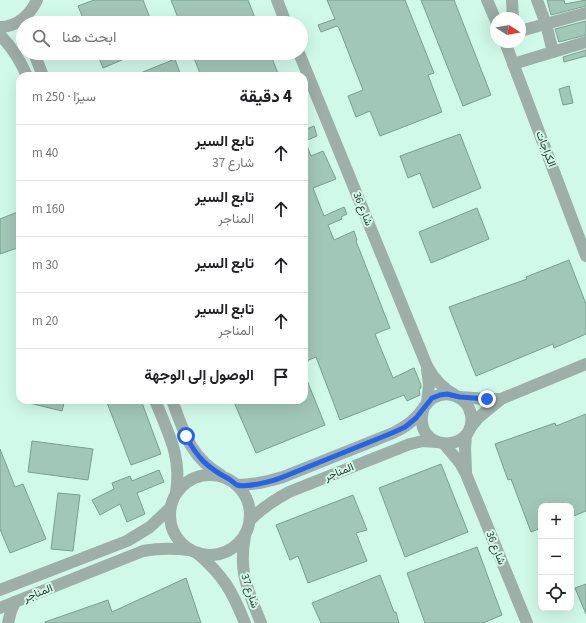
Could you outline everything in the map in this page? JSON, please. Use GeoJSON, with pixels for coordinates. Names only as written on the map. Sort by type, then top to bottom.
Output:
{"type":"FeatureCollection","features":[{"type":"Feature","properties":{"kind":"street"},"geometry":{"type":"LineString","coordinates":[[277,0],[283,16]]}},
{"type":"Feature","properties":{"kind":"street"},"geometry":{"type":"LineString","coordinates":[[487,0],[492,12]]}},
{"type":"Feature","properties":{"kind":"street"},"geometry":{"type":"LineString","coordinates":[[512,0],[513,12]]}},
{"type":"Feature","properties":{"kind":"street"},"geometry":{"type":"LineString","coordinates":[[537,0],[546,24],[553,52]]}},
{"type":"Feature","properties":{"kind":"street"},"geometry":{"type":"LineString","coordinates":[[32,16],[35,3]]}},
{"type":"Feature","properties":{"kind":"street"},"geometry":{"type":"LineString","coordinates":[[25,16],[30,12],[35,3]]}},
{"type":"Feature","properties":{"kind":"street"},"geometry":{"type":"LineString","coordinates":[[526,29],[586,13]]}},
{"type":"Feature","properties":{"kind":"street"},"geometry":{"type":"LineString","coordinates":[[0,27],[16,23]]}},
{"type":"Feature","properties":{"kind":"street"},"geometry":{"type":"LineString","coordinates":[[0,35],[16,54]]}},
{"type":"Feature","properties":{"kind":"street"},"geometry":{"type":"LineString","coordinates":[[514,64],[586,42]]}},
{"type":"Feature","properties":{"kind":"street","name":"الكراجات"},"geometry":{"type":"LineString","coordinates":[[507,48],[586,256]]}},
{"type":"Feature","properties":{"kind":"street"},"geometry":{"type":"LineString","coordinates":[[20,60],[25,72]]}},
{"type":"Feature","properties":{"kind":"street"},"geometry":{"type":"LineString","coordinates":[[37,60],[41,72]]}},
{"type":"Feature","properties":{"kind":"street","name":"شارع 36"},"geometry":{"type":"LineString","coordinates":[[302,60],[307,72]]}},
{"type":"Feature","properties":{"kind":"street","name":"شارع 36"},"geometry":{"type":"LineString","coordinates":[[308,75],[427,366],[435,380],[441,386],[457,396]]}},
{"type":"Feature","properties":{"kind":"street"},"geometry":{"type":"LineString","coordinates":[[501,399],[487,399],[447,394],[432,398],[426,405],[422,415],[424,431],[440,443],[452,443],[460,440],[479,417],[501,399],[586,364]]}},
{"type":"Feature","properties":{"kind":"street","name":"شارع 36"},"geometry":{"type":"LineString","coordinates":[[426,405],[429,385],[427,366]]}},
{"type":"Feature","properties":{"kind":"street"},"geometry":{"type":"LineString","coordinates":[[457,396],[466,403],[470,411],[471,419],[468,431]]}},
{"type":"Feature","properties":{"kind":"street"},"geometry":{"type":"LineString","coordinates":[[157,404],[176,454],[178,467],[176,493],[170,508],[171,525],[183,546],[194,552],[205,555],[220,554],[234,547],[245,535],[250,520],[249,505],[242,491],[237,485],[212,470],[201,460],[193,449],[174,404]]}},
{"type":"Feature","properties":{"kind":"street","name":"المناجر"},"geometry":{"type":"LineString","coordinates":[[237,485],[260,483],[283,477],[392,433],[405,427],[416,418],[426,405]]}},
{"type":"Feature","properties":{"kind":"street","name":"شارع 36"},"geometry":{"type":"LineString","coordinates":[[466,474],[465,461],[468,431]]}},
{"type":"Feature","properties":{"kind":"street","name":"المناجر"},"geometry":{"type":"LineString","coordinates":[[250,520],[274,499],[289,492],[410,444],[423,441],[440,443]]}},
{"type":"Feature","properties":{"kind":"street","name":"شارع 36"},"geometry":{"type":"LineString","coordinates":[[440,443],[460,463],[466,474],[527,623]]}},
{"type":"Feature","properties":{"kind":"street"},"geometry":{"type":"LineString","coordinates":[[176,493],[186,482],[201,475],[216,475],[224,477]]}},
{"type":"Feature","properties":{"kind":"street","name":"المناجر"},"geometry":{"type":"LineString","coordinates":[[0,590],[6,584],[127,541],[150,527],[170,508]]}},
{"type":"Feature","properties":{"kind":"street","name":"شارع 37"},"geometry":{"type":"LineString","coordinates":[[245,535],[242,556],[244,578],[261,623]]}},
{"type":"Feature","properties":{"kind":"street","name":"المناجر"},"geometry":{"type":"LineString","coordinates":[[0,608],[143,551],[159,548],[174,548],[194,552]]}},
{"type":"Feature","properties":{"kind":"street","name":"شارع 37"},"geometry":{"type":"LineString","coordinates":[[194,552],[218,573],[227,584],[234,596],[245,623]]}},
{"type":"Feature","properties":{"kind":"street"},"geometry":{"type":"LineString","coordinates":[[8,623],[15,602]]}},
{"type":"Feature","properties":{"kind":"building"},"geometry":{"type":"Polygon","coordinates":[[[94,0],[143,0],[149,16],[82,16],[78,6],[94,0]]]}},
{"type":"Feature","properties":{"kind":"building"},"geometry":{"type":"Polygon","coordinates":[[[171,0],[248,0],[254,16],[177,16],[171,0]]]}},
{"type":"Feature","properties":{"kind":"building"},"geometry":{"type":"Polygon","coordinates":[[[327,0],[405,0],[434,73],[428,75],[442,112],[380,136],[370,111],[356,117],[348,96],[363,90],[339,28],[337,26],[321,32],[318,25],[335,19],[327,0]]]}},
{"type":"Feature","properties":{"kind":"building"},"geometry":{"type":"Polygon","coordinates":[[[421,0],[454,0],[491,95],[463,106],[421,0]]]}},
{"type":"Feature","properties":{"kind":"building"},"geometry":{"type":"Polygon","coordinates":[[[547,0],[564,0],[565,4],[586,0],[586,6],[551,15],[547,0]]]}},
{"type":"Feature","properties":{"kind":"building"},"geometry":{"type":"Polygon","coordinates":[[[586,21],[586,35],[559,42],[555,29],[586,21]]]}},
{"type":"Feature","properties":{"kind":"building"},"geometry":{"type":"Polygon","coordinates":[[[586,50],[586,56],[564,62],[563,57],[586,50]]]}},
{"type":"Feature","properties":{"kind":"building"},"geometry":{"type":"Polygon","coordinates":[[[100,60],[122,60],[103,68],[100,60]]]}},
{"type":"Feature","properties":{"kind":"building"},"geometry":{"type":"Polygon","coordinates":[[[175,60],[180,72],[143,72],[175,60]]]}},
{"type":"Feature","properties":{"kind":"building"},"geometry":{"type":"Polygon","coordinates":[[[195,60],[273,60],[277,72],[199,72],[195,60]]]}},
{"type":"Feature","properties":{"kind":"building"},"geometry":{"type":"Polygon","coordinates":[[[569,86],[573,103],[563,105],[559,89],[569,86]]]}},
{"type":"Feature","properties":{"kind":"building"},"geometry":{"type":"Polygon","coordinates":[[[314,126],[317,136],[308,140],[308,128],[314,126]]]}},
{"type":"Feature","properties":{"kind":"building"},"geometry":{"type":"Polygon","coordinates":[[[460,134],[481,188],[433,208],[420,173],[408,178],[400,156],[460,134]]]}},
{"type":"Feature","properties":{"kind":"building"},"geometry":{"type":"Polygon","coordinates":[[[308,148],[311,156],[323,151],[336,179],[313,188],[324,216],[344,207],[347,214],[341,217],[342,219],[328,225],[334,240],[354,231],[356,241],[390,328],[375,334],[393,378],[414,368],[421,385],[421,388],[419,389],[420,395],[407,401],[404,395],[340,420],[316,357],[308,360],[308,148]]]}},
{"type":"Feature","properties":{"kind":"building"},"geometry":{"type":"Polygon","coordinates":[[[477,208],[489,239],[431,263],[419,232],[477,208]]]}},
{"type":"Feature","properties":{"kind":"building"},"geometry":{"type":"Polygon","coordinates":[[[16,213],[16,248],[0,254],[0,219],[16,213]]]}},
{"type":"Feature","properties":{"kind":"building"},"geometry":{"type":"Polygon","coordinates":[[[569,260],[586,304],[586,334],[554,348],[553,344],[476,376],[449,307],[527,279],[526,277],[569,260]]]}},
{"type":"Feature","properties":{"kind":"building"},"geometry":{"type":"Polygon","coordinates":[[[308,383],[325,425],[256,453],[235,404],[308,404],[308,383]]]}},
{"type":"Feature","properties":{"kind":"building"},"geometry":{"type":"Polygon","coordinates":[[[33,404],[64,404],[62,411],[33,404]]]}},
{"type":"Feature","properties":{"kind":"building"},"geometry":{"type":"Polygon","coordinates":[[[108,404],[142,404],[161,454],[131,465],[108,404]]]}},
{"type":"Feature","properties":{"kind":"building"},"geometry":{"type":"Polygon","coordinates":[[[586,414],[586,511],[574,516],[574,503],[538,503],[538,529],[531,532],[511,479],[508,480],[495,444],[555,423],[556,426],[586,414]]]}},
{"type":"Feature","properties":{"kind":"building"},"geometry":{"type":"Polygon","coordinates":[[[32,441],[93,449],[88,480],[28,472],[32,441]]]}},
{"type":"Feature","properties":{"kind":"building"},"geometry":{"type":"Polygon","coordinates":[[[0,449],[15,487],[23,484],[46,539],[10,553],[0,529],[0,449]]]}},
{"type":"Feature","properties":{"kind":"building"},"geometry":{"type":"Polygon","coordinates":[[[441,464],[468,532],[405,557],[379,488],[441,464]]]}},
{"type":"Feature","properties":{"kind":"building"},"geometry":{"type":"Polygon","coordinates":[[[159,470],[164,482],[137,493],[145,514],[127,522],[120,504],[100,515],[92,500],[114,489],[112,483],[130,476],[132,481],[159,470]]]}},
{"type":"Feature","properties":{"kind":"building"},"geometry":{"type":"Polygon","coordinates":[[[58,493],[80,495],[73,551],[51,549],[58,493]]]}},
{"type":"Feature","properties":{"kind":"building"},"geometry":{"type":"Polygon","coordinates":[[[353,495],[367,530],[356,533],[367,561],[308,583],[298,556],[290,560],[276,525],[353,495]]]}},
{"type":"Feature","properties":{"kind":"building"},"geometry":{"type":"Polygon","coordinates":[[[477,547],[502,615],[483,623],[425,623],[407,573],[477,547]]]}},
{"type":"Feature","properties":{"kind":"building"},"geometry":{"type":"Polygon","coordinates":[[[380,575],[394,612],[396,612],[399,623],[321,623],[312,603],[380,575]]]}},
{"type":"Feature","properties":{"kind":"building"},"geometry":{"type":"Polygon","coordinates":[[[186,578],[201,623],[45,623],[108,600],[112,612],[186,578]]]}},
{"type":"Feature","properties":{"kind":"building"},"geometry":{"type":"Polygon","coordinates":[[[586,584],[586,614],[575,588],[586,584]]]}},
{"type":"Feature","properties":{"kind":"route"},"geometry":{"type":"LineString","coordinates":[[186,436],[201,460],[212,470],[231,480],[237,485],[253,485],[283,477],[405,427],[416,418],[432,398],[440,395],[447,394],[473,399],[487,399]]}}]}
